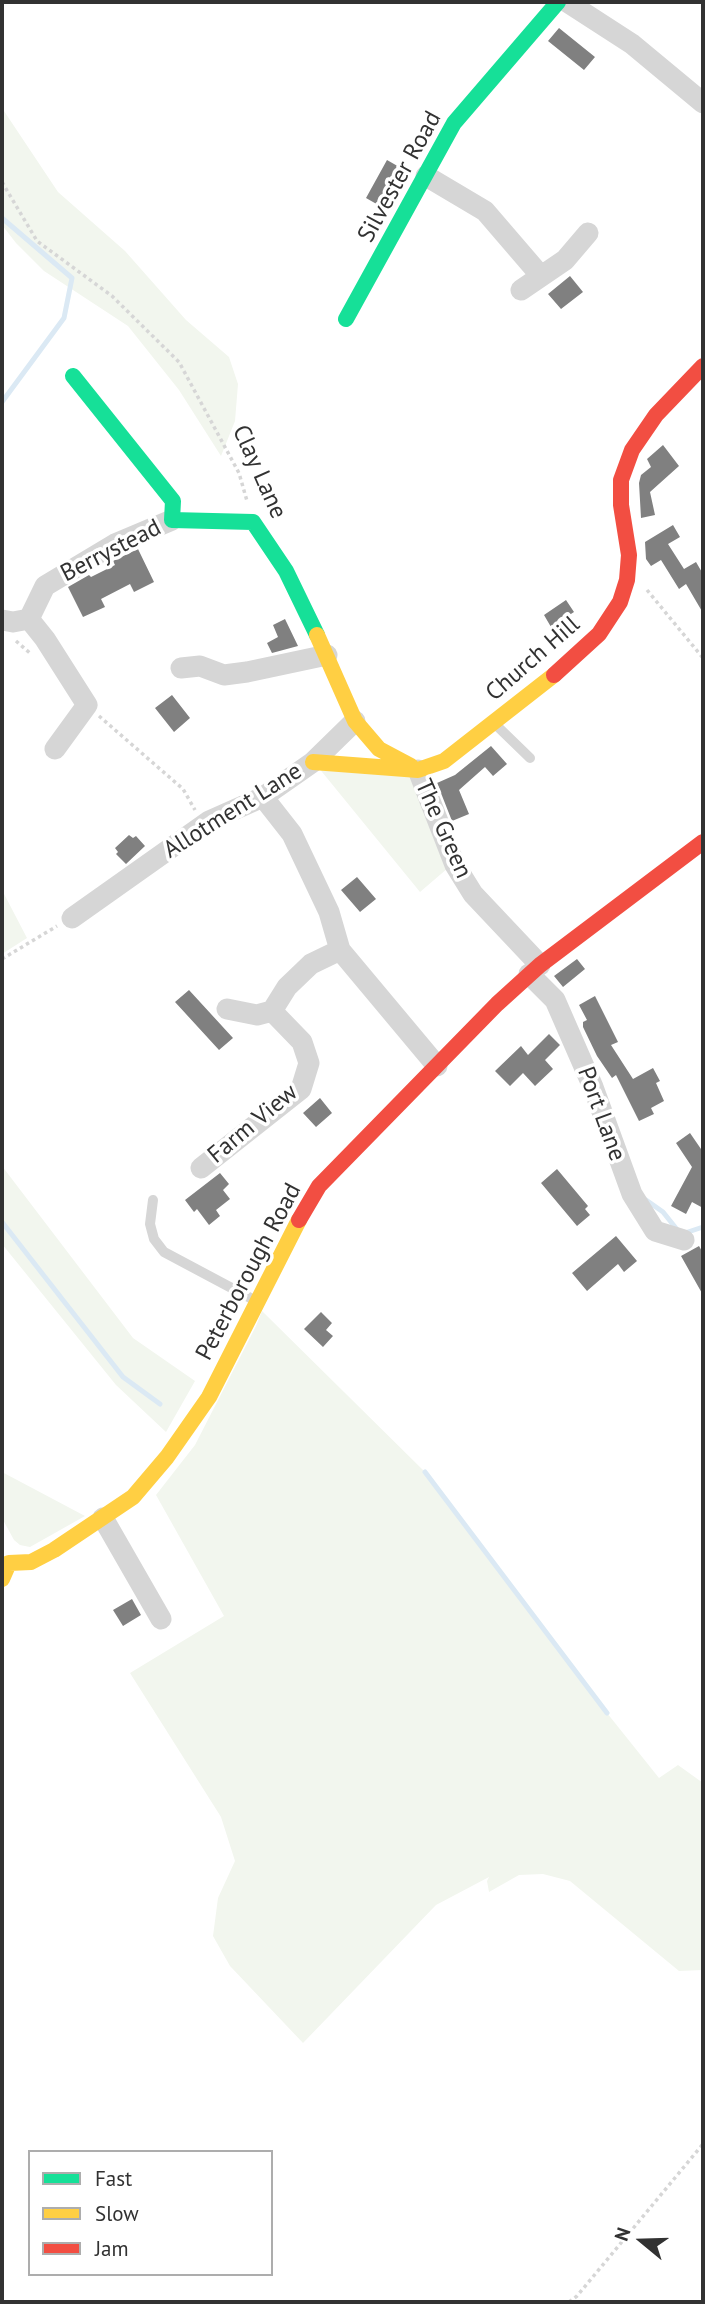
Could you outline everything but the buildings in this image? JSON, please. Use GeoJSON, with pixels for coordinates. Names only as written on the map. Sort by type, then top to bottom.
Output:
{"type":"FeatureCollection","features":[{"type":"Feature","properties":{"kind":"street","name":"Silvester Road"},"geometry":{"type":"LineString","coordinates":[[346,319],[454,123],[558,2]]}},
{"type":"Feature","properties":{"kind":"street"},"geometry":{"type":"LineString","coordinates":[[567,2],[632,44],[703,103]]}},
{"type":"Feature","properties":{"kind":"street"},"geometry":{"type":"LineString","coordinates":[[426,176],[485,211],[540,275]]}},
{"type":"Feature","properties":{"kind":"street"},"geometry":{"type":"LineString","coordinates":[[521,290],[565,260],[587,233]]}},
{"type":"Feature","properties":{"kind":"street","name":"Church Hill"},"geometry":{"type":"LineString","coordinates":[[418,770],[444,761],[494,723],[599,634],[620,602],[627,580],[629,555],[621,505],[621,480],[632,450],[656,415],[703,366]]}},
{"type":"Feature","properties":{"kind":"street"},"geometry":{"type":"LineString","coordinates":[[73,376],[173,501],[172,520],[253,522]]}},
{"type":"Feature","properties":{"kind":"street","name":"Berrystead"},"geometry":{"type":"LineString","coordinates":[[29,619],[45,586],[115,544],[172,520]]}},
{"type":"Feature","properties":{"kind":"street","name":"Clay Lane"},"geometry":{"type":"LineString","coordinates":[[253,522],[286,571],[327,655],[355,721],[379,749],[418,770]]}},
{"type":"Feature","properties":{"kind":"street"},"geometry":{"type":"LineString","coordinates":[[6,628],[13,622],[29,619],[87,705],[55,749]]}},
{"type":"Feature","properties":{"kind":"street"},"geometry":{"type":"LineString","coordinates":[[181,668],[200,666],[224,675],[327,655]]}},
{"type":"Feature","properties":{"kind":"street","name":"Allotment Lane"},"geometry":{"type":"LineString","coordinates":[[72,918],[203,825],[263,797],[313,762],[355,721]]}},
{"type":"Feature","properties":{"kind":"street","name":"The Green"},"geometry":{"type":"LineString","coordinates":[[313,762],[418,770],[455,865],[473,894],[535,970]]}},
{"type":"Feature","properties":{"kind":"street"},"geometry":{"type":"LineString","coordinates":[[263,797],[292,834],[329,912],[340,950],[353,969],[437,1066]]}},
{"type":"Feature","properties":{"kind":"street","name":"Peterborough Road"},"geometry":{"type":"LineString","coordinates":[[4,1563],[31,1562],[54,1550],[132,1497],[167,1457],[209,1397],[289,1238],[319,1186],[497,1004],[535,970],[703,842]]}},
{"type":"Feature","properties":{"kind":"street"},"geometry":{"type":"LineString","coordinates":[[227,1009],[257,1015],[272,1011],[287,988],[311,964],[340,950]]}},
{"type":"Feature","properties":{"kind":"street","name":"Port Lane"},"geometry":{"type":"LineString","coordinates":[[535,970],[555,1000],[593,1087],[632,1194],[655,1231],[684,1240]]}},
{"type":"Feature","properties":{"kind":"street","name":"Farm View"},"geometry":{"type":"LineString","coordinates":[[201,1168],[301,1089],[309,1063],[302,1042],[272,1011]]}},
{"type":"Feature","properties":{"kind":"street"},"geometry":{"type":"LineString","coordinates":[[103,1518],[161,1619]]}},
{"type":"Feature","properties":{"kind":"lane"},"geometry":{"type":"LineString","coordinates":[[494,723],[530,758]]}},
{"type":"Feature","properties":{"kind":"lane"},"geometry":{"type":"LineString","coordinates":[[153,1200],[150,1224],[154,1238],[164,1252],[258,1303]]}},
{"type":"Feature","properties":{"kind":"path","name":"Clay Lane"},"geometry":{"type":"LineString","coordinates":[[2,182],[37,241],[112,296],[179,362],[239,473],[253,522]]}},
{"type":"Feature","properties":{"kind":"path"},"geometry":{"type":"LineString","coordinates":[[644,586],[703,658]]}},
{"type":"Feature","properties":{"kind":"path"},"geometry":{"type":"LineString","coordinates":[[6,628],[40,662]]}},
{"type":"Feature","properties":{"kind":"path"},"geometry":{"type":"LineString","coordinates":[[87,705],[183,789],[203,825]]}},
{"type":"Feature","properties":{"kind":"path"},"geometry":{"type":"LineString","coordinates":[[2,959],[72,918]]}},
{"type":"Feature","properties":{"kind":"path"},"geometry":{"type":"LineString","coordinates":[[569,2302],[577,2296],[703,2144]]}},
{"type":"Feature","properties":{"kind":"shaded area"},"geometry":{"type":"Polygon","coordinates":[[[2,108],[58,192],[125,251],[186,320],[229,357],[238,384],[235,421],[221,456],[179,390],[128,326],[44,271],[2,225],[2,108]]]}},
{"type":"Feature","properties":{"kind":"shaded area"},"geometry":{"type":"Polygon","coordinates":[[[318,767],[410,776],[448,868],[420,892],[318,767]]]}},
{"type":"Feature","properties":{"kind":"shaded area"},"geometry":{"type":"Polygon","coordinates":[[[2,890],[27,938],[2,954],[2,890]]]}},
{"type":"Feature","properties":{"kind":"shaded area"},"geometry":{"type":"Polygon","coordinates":[[[2,1166],[133,1338],[195,1381],[166,1432],[116,1385],[2,1244],[2,1166]]]}},
{"type":"Feature","properties":{"kind":"shaded area"},"geometry":{"type":"Polygon","coordinates":[[[262,1311],[425,1472],[659,1778],[678,1765],[703,1783],[703,1970],[679,1971],[570,1881],[543,1874],[519,1875],[489,1892],[489,1877],[436,1905],[303,2043],[230,1966],[213,1936],[218,1898],[235,1861],[221,1817],[130,1673],[224,1616],[156,1495],[195,1445],[262,1311]]]}},
{"type":"Feature","properties":{"kind":"shaded area"},"geometry":{"type":"Polygon","coordinates":[[[2,1472],[85,1516],[30,1547],[20,1545],[14,1540],[2,1518],[2,1472]]]}},
{"type":"Feature","properties":{"kind":"waterway"},"geometry":{"type":"LineString","coordinates":[[2,218],[72,278],[64,318],[2,402]]}},
{"type":"Feature","properties":{"kind":"waterway"},"geometry":{"type":"LineString","coordinates":[[646,1200],[663,1212],[679,1232],[685,1233],[703,1227]]}},
{"type":"Feature","properties":{"kind":"waterway"},"geometry":{"type":"LineString","coordinates":[[2,1222],[123,1377],[160,1404]]}},
{"type":"Feature","properties":{"kind":"waterway"},"geometry":{"type":"LineString","coordinates":[[425,1472],[607,1713]]}},
{"type":"Feature","properties":{"kind":"traffic: fast"},"geometry":{"type":"LineString","coordinates":[[346,319],[454,123],[558,2]]}},
{"type":"Feature","properties":{"kind":"traffic: fast"},"geometry":{"type":"LineString","coordinates":[[73,376],[173,501],[172,520],[253,522],[286,571],[317,635]]}},
{"type":"Feature","properties":{"kind":"traffic: slow"},"geometry":{"type":"LineString","coordinates":[[317,635],[355,721],[379,749],[411,766]]}},
{"type":"Feature","properties":{"kind":"traffic: slow"},"geometry":{"type":"LineString","coordinates":[[313,762],[418,770],[444,761],[554,675]]}},
{"type":"Feature","properties":{"kind":"traffic: slow"},"geometry":{"type":"LineString","coordinates":[[2,1579],[9,1563],[31,1562],[54,1550],[133,1497],[167,1457],[209,1397],[299,1220]]}},
{"type":"Feature","properties":{"kind":"traffic: jam"},"geometry":{"type":"LineString","coordinates":[[554,675],[599,634],[620,602],[627,580],[629,555],[621,505],[621,480],[632,450],[656,415],[703,366]]}},
{"type":"Feature","properties":{"kind":"traffic: jam"},"geometry":{"type":"LineString","coordinates":[[299,1220],[319,1186],[497,1004],[540,965],[703,842]]}}]}
